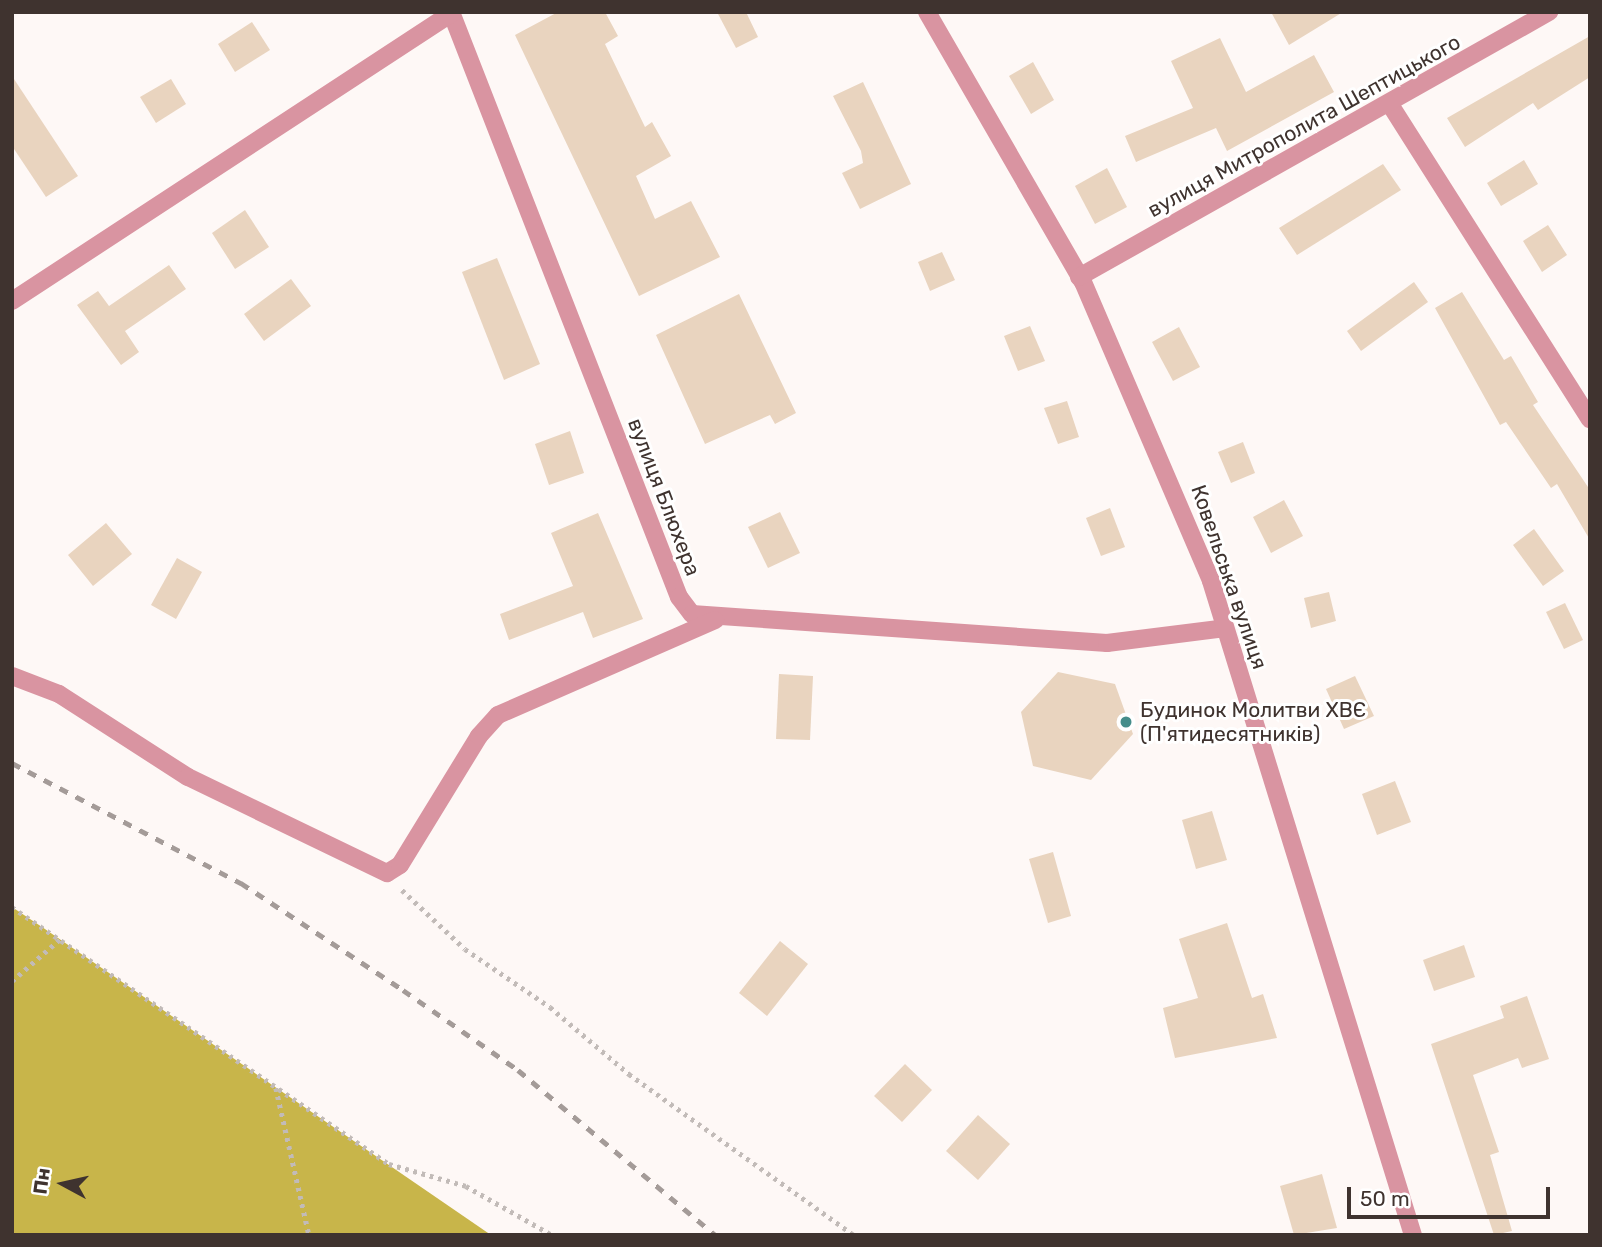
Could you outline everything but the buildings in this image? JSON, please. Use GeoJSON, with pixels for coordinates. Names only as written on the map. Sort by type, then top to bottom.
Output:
{"type":"FeatureCollection","features":[{"type":"Feature","properties":{"kind":"street","name":"Ковельська вулиця"},"geometry":{"type":"LineString","coordinates":[[927,12],[1079,276],[1159,452],[1226,628],[1413,1235]]}},
{"type":"Feature","properties":{"kind":"street","name":"вулиця Митрополита Шептицького"},"geometry":{"type":"LineString","coordinates":[[1079,276],[1391,106],[1549,12]]}},
{"type":"Feature","properties":{"kind":"street"},"geometry":{"type":"LineString","coordinates":[[12,301],[451,13]]}},
{"type":"Feature","properties":{"kind":"street","name":"вулиця Блюхера"},"geometry":{"type":"LineString","coordinates":[[451,13],[679,597],[692,614],[715,620],[1107,643],[1226,628]]}},
{"type":"Feature","properties":{"kind":"street"},"geometry":{"type":"LineString","coordinates":[[1391,106],[1590,419]]}},
{"type":"Feature","properties":{"kind":"street"},"geometry":{"type":"LineString","coordinates":[[12,676],[59,694],[188,777],[382,871],[400,865],[498,715],[715,620]]}},
{"type":"Feature","properties":{"kind":"path"},"geometry":{"type":"LineString","coordinates":[[382,871],[465,948],[855,1235]]}},
{"type":"Feature","properties":{"kind":"path"},"geometry":{"type":"LineString","coordinates":[[12,906],[389,1164],[466,1186],[552,1235]]}},
{"type":"Feature","properties":{"kind":"path"},"geometry":{"type":"LineString","coordinates":[[12,981],[60,939]]}},
{"type":"Feature","properties":{"kind":"path"},"geometry":{"type":"LineString","coordinates":[[276,1087],[309,1235]]}},
{"type":"Feature","properties":{"kind":"shaded area"},"geometry":{"type":"Polygon","coordinates":[[[12,907],[42,927],[491,1235],[12,1235],[12,907]]]}},
{"type":"Feature","properties":{"kind":"railway"},"geometry":{"type":"LineString","coordinates":[[12,763],[241,883],[403,990],[518,1070],[715,1235]]}},
{"type":"Feature","properties":{"kind":"place","name":"Будинок Молитви ХВЄ (П'ятидесятників)"},"geometry":{"type":"Point","coordinates":[1126,722]}}]}
